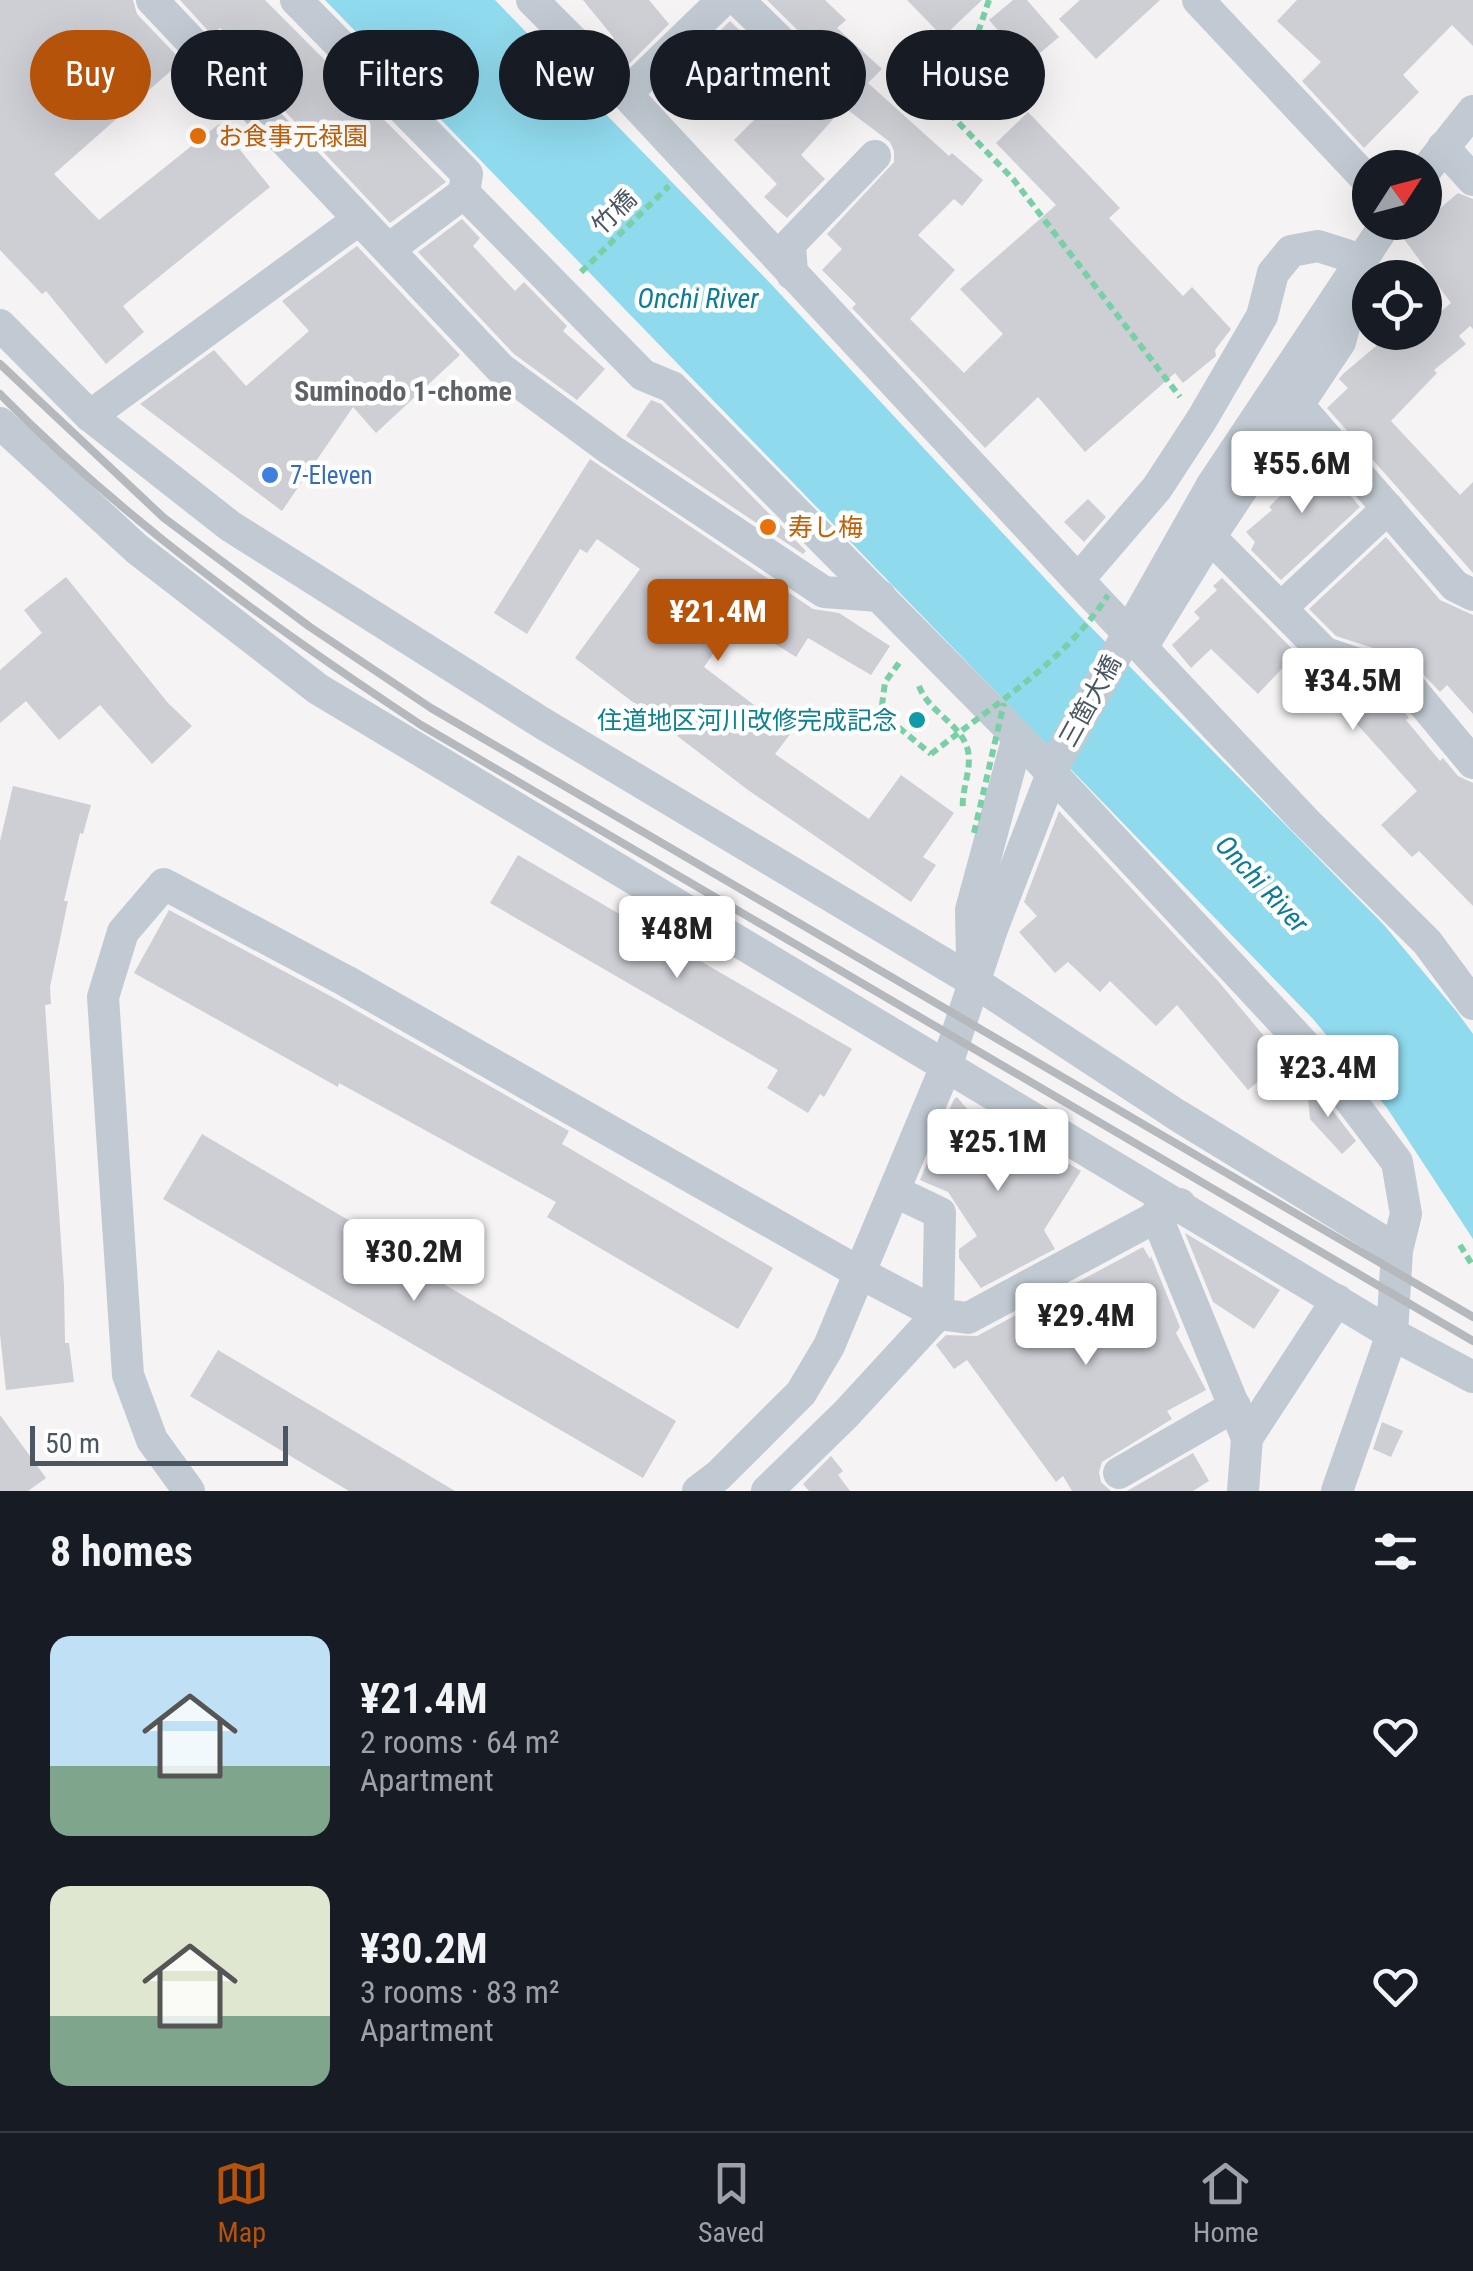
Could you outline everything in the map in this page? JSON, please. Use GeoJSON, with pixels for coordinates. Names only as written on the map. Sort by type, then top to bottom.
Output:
{"type":"FeatureCollection","features":[{"type":"Feature","properties":{"kind":"street"},"geometry":{"type":"LineString","coordinates":[[152,0],[501,368],[611,450],[824,592],[880,596]]}},
{"type":"Feature","properties":{"kind":"street"},"geometry":{"type":"LineString","coordinates":[[296,0],[466,174],[464,193],[389,249]]}},
{"type":"Feature","properties":{"kind":"street"},"geometry":{"type":"LineString","coordinates":[[532,0],[562,30]]}},
{"type":"Feature","properties":{"kind":"street"},"geometry":{"type":"LineString","coordinates":[[630,90],[722,0]]}},
{"type":"Feature","properties":{"kind":"street"},"geometry":{"type":"LineString","coordinates":[[738,0],[769,30]]}},
{"type":"Feature","properties":{"kind":"street"},"geometry":{"type":"LineString","coordinates":[[1198,0],[1352,164]]}},
{"type":"Feature","properties":{"kind":"street"},"geometry":{"type":"LineString","coordinates":[[630,98],[1142,648],[1427,942],[1473,1004]]}},
{"type":"Feature","properties":{"kind":"street"},"geometry":{"type":"LineString","coordinates":[[1441,150],[1473,111]]}},
{"type":"Feature","properties":{"kind":"street"},"geometry":{"type":"LineString","coordinates":[[792,274],[790,244],[874,156]]}},
{"type":"Feature","properties":{"kind":"street"},"geometry":{"type":"LineString","coordinates":[[1442,163],[1473,180]]}},
{"type":"Feature","properties":{"kind":"street"},"geometry":{"type":"LineString","coordinates":[[464,193],[643,375],[672,387],[1018,736],[1326,1068],[1396,1162],[1406,1214],[1397,1250],[1392,1334],[1336,1491]]}},
{"type":"Feature","properties":{"kind":"street"},"geometry":{"type":"LineString","coordinates":[[90,416],[358,220]]}},
{"type":"Feature","properties":{"kind":"street","name":"三箇大橋"},"geometry":{"type":"LineString","coordinates":[[1362,260],[1375,240]]}},
{"type":"Feature","properties":{"kind":"street"},"geometry":{"type":"LineString","coordinates":[[1078,580],[1157,488],[1202,419],[1262,316],[1273,274],[1292,251],[1318,246],[1362,260]]}},
{"type":"Feature","properties":{"kind":"street","name":"三箇大橋"},"geometry":{"type":"LineString","coordinates":[[698,1491],[720,1476],[801,1393],[829,1346],[947,1064],[973,981],[1058,758],[1212,485],[1352,275]]}},
{"type":"Feature","properties":{"kind":"street"},"geometry":{"type":"LineString","coordinates":[[1142,648],[1210,537],[1340,342],[1352,297]]}},
{"type":"Feature","properties":{"kind":"street"},"geometry":{"type":"LineString","coordinates":[[0,325],[90,416],[230,526],[542,724],[973,981],[1177,1116],[1397,1250]]}},
{"type":"Feature","properties":{"kind":"street"},"geometry":{"type":"LineString","coordinates":[[1298,404],[1464,590]]}},
{"type":"Feature","properties":{"kind":"street"},"geometry":{"type":"LineString","coordinates":[[0,423],[137,549],[318,689],[947,1064],[1168,1210],[1473,1376]]}},
{"type":"Feature","properties":{"kind":"street"},"geometry":{"type":"LineString","coordinates":[[1282,607],[1388,508]]}},
{"type":"Feature","properties":{"kind":"street"},"geometry":{"type":"LineString","coordinates":[[1210,537],[1324,652],[1403,678],[1473,764]]}},
{"type":"Feature","properties":{"kind":"street"},"geometry":{"type":"LineString","coordinates":[[973,981],[971,910],[1018,736]]}},
{"type":"Feature","properties":{"kind":"street"},"geometry":{"type":"LineString","coordinates":[[189,1491],[152,1440],[128,1375],[103,997],[122,932],[164,884],[346,981],[938,1314],[968,1318],[1168,1210]]}},
{"type":"Feature","properties":{"kind":"street"},"geometry":{"type":"LineString","coordinates":[[767,1491],[895,1364],[938,1314],[940,1213],[896,1192]]}},
{"type":"Feature","properties":{"kind":"street"},"geometry":{"type":"LineString","coordinates":[[1168,1210],[1247,1438],[1243,1491]]}},
{"type":"Feature","properties":{"kind":"street"},"geometry":{"type":"LineString","coordinates":[[1247,1438],[1337,1300]]}},
{"type":"Feature","properties":{"kind":"street"},"geometry":{"type":"LineString","coordinates":[[1119,1473],[1235,1406]]}},
{"type":"Feature","properties":{"kind":"path"},"geometry":{"type":"LineString","coordinates":[[989,0],[954,103],[955,120],[1013,179],[1170,388],[1202,419]]}},
{"type":"Feature","properties":{"kind":"path","name":"竹橋"},"geometry":{"type":"LineString","coordinates":[[576,277],[680,175]]}},
{"type":"Feature","properties":{"kind":"path"},"geometry":{"type":"LineString","coordinates":[[930,646],[885,682],[881,713],[930,754],[1005,702],[1095,615],[1116,582]]}},
{"type":"Feature","properties":{"kind":"path"},"geometry":{"type":"LineString","coordinates":[[930,646],[919,686],[924,700],[964,740],[970,757],[962,805],[974,833],[1005,702]]}},
{"type":"Feature","properties":{"kind":"path"},"geometry":{"type":"LineString","coordinates":[[1460,1246],[1473,1266]]}},
{"type":"Feature","properties":{"kind":"water","name":"Onchi River"},"geometry":{"type":"Polygon","coordinates":[[[325,0],[495,0],[524,30],[499,30],[499,120],[612,120],[770,283],[1079,615],[1384,925],[1473,1034],[1473,1239],[1387,1108],[1313,1019],[441,120],[479,120],[479,30],[354,30],[325,0]]]}},
{"type":"Feature","properties":{"kind":"building"},"geometry":{"type":"Polygon","coordinates":[[[0,0],[133,0],[137,14],[171,50],[171,71],[151,88],[151,30],[30,30],[30,120],[115,120],[54,174],[99,220],[219,124],[270,187],[123,306],[144,332],[106,364],[46,291],[42,294],[0,250],[0,0]]]}},
{"type":"Feature","properties":{"kind":"building"},"geometry":{"type":"Polygon","coordinates":[[[180,0],[265,0],[295,30],[220,28],[207,30],[180,0]]]}},
{"type":"Feature","properties":{"kind":"building"},"geometry":{"type":"Polygon","coordinates":[[[583,0],[649,0],[669,24],[663,30],[650,30],[650,43],[630,63],[630,30],[607,30],[583,0]]]}},
{"type":"Feature","properties":{"kind":"building"},"geometry":{"type":"Polygon","coordinates":[[[767,0],[825,0],[846,20],[839,30],[797,30],[767,0]]]}},
{"type":"Feature","properties":{"kind":"building"},"geometry":{"type":"Polygon","coordinates":[[[907,0],[982,0],[950,30],[936,30],[907,0]]]}},
{"type":"Feature","properties":{"kind":"building"},"geometry":{"type":"Polygon","coordinates":[[[1013,0],[1027,0],[1059,37],[1045,49],[1045,30],[998,30],[989,20],[1013,0]]]}},
{"type":"Feature","properties":{"kind":"building"},"geometry":{"type":"Polygon","coordinates":[[[1080,0],[1160,0],[1096,59],[1059,19],[1080,0]]]}},
{"type":"Feature","properties":{"kind":"building"},"geometry":{"type":"Polygon","coordinates":[[[1297,0],[1473,0],[1473,46],[1452,25],[1403,75],[1419,92],[1364,148],[1302,81],[1321,62],[1277,21],[1297,0]]]}},
{"type":"Feature","properties":{"kind":"building"},"geometry":{"type":"Polygon","coordinates":[[[730,21],[739,30],[721,30],[730,21]]]}},
{"type":"Feature","properties":{"kind":"building"},"geometry":{"type":"Polygon","coordinates":[[[303,38],[323,58],[323,120],[384,120],[446,182],[390,223],[293,120],[303,120],[303,38]]]}},
{"type":"Feature","properties":{"kind":"building"},"geometry":{"type":"Polygon","coordinates":[[[866,54],[882,69],[868,83],[886,99],[886,120],[909,120],[983,180],[962,206],[954,199],[918,235],[955,270],[910,319],[964,373],[1003,334],[960,289],[1056,205],[996,143],[1020,120],[1036,120],[1120,208],[1109,218],[1183,296],[1192,287],[1231,329],[1215,350],[1216,356],[1183,383],[1175,373],[1085,452],[1038,397],[985,448],[852,308],[856,304],[822,270],[842,249],[827,234],[894,162],[890,142],[861,120],[866,120],[866,54]]]}},
{"type":"Feature","properties":{"kind":"building"},"geometry":{"type":"Polygon","coordinates":[[[754,120],[832,120],[801,155],[825,179],[787,218],[764,197],[777,184],[734,140],[754,120]]]}},
{"type":"Feature","properties":{"kind":"building"},"geometry":{"type":"Polygon","coordinates":[[[1458,193],[1473,199],[1473,329],[1470,326],[1459,336],[1466,344],[1434,370],[1437,373],[1391,421],[1460,495],[1473,482],[1473,573],[1327,408],[1348,388],[1339,379],[1371,350],[1442,350],[1442,311],[1451,303],[1442,291],[1442,260],[1419,260],[1405,240],[1442,240],[1442,207],[1458,193]]]}},
{"type":"Feature","properties":{"kind":"building"},"geometry":{"type":"Polygon","coordinates":[[[462,219],[480,238],[473,246],[515,291],[524,282],[567,326],[563,331],[605,369],[577,400],[514,354],[418,252],[462,219]]]}},
{"type":"Feature","properties":{"kind":"building"},"geometry":{"type":"Polygon","coordinates":[[[357,246],[460,355],[376,433],[353,407],[282,511],[140,404],[214,350],[246,386],[309,331],[282,301],[357,246]]]}},
{"type":"Feature","properties":{"kind":"building"},"geometry":{"type":"Polygon","coordinates":[[[651,400],[661,404],[806,551],[803,554],[626,436],[651,400]]]}},
{"type":"Feature","properties":{"kind":"building"},"geometry":{"type":"Polygon","coordinates":[[[1305,443],[1360,507],[1281,580],[1251,550],[1255,542],[1246,532],[1272,510],[1269,507],[1298,478],[1289,468],[1300,457],[1295,451],[1305,443]]]}},
{"type":"Feature","properties":{"kind":"building"},"geometry":{"type":"Polygon","coordinates":[[[590,459],[813,609],[839,613],[890,646],[871,675],[808,638],[796,657],[737,620],[704,667],[791,733],[775,754],[869,819],[901,775],[954,813],[923,857],[936,865],[911,902],[748,790],[575,658],[640,569],[597,539],[587,553],[580,549],[527,634],[494,613],[590,459]]]}},
{"type":"Feature","properties":{"kind":"building"},"geometry":{"type":"Polygon","coordinates":[[[1088,499],[1106,517],[1084,542],[1064,522],[1088,499]]]}},
{"type":"Feature","properties":{"kind":"building"},"geometry":{"type":"Polygon","coordinates":[[[1386,537],[1440,600],[1473,615],[1473,714],[1447,685],[1440,692],[1410,660],[1336,636],[1309,609],[1386,537]]]}},
{"type":"Feature","properties":{"kind":"building"},"geometry":{"type":"Polygon","coordinates":[[[66,577],[168,703],[192,726],[152,764],[100,705],[59,740],[26,701],[0,723],[0,670],[42,633],[24,610],[66,577]]]}},
{"type":"Feature","properties":{"kind":"building"},"geometry":{"type":"Polygon","coordinates":[[[1222,578],[1311,668],[1391,696],[1440,761],[1443,758],[1458,776],[1473,783],[1473,906],[1419,851],[1412,857],[1381,825],[1417,791],[1295,655],[1258,694],[1211,649],[1191,668],[1172,645],[1200,618],[1194,612],[1217,590],[1213,586],[1222,578]]]}},
{"type":"Feature","properties":{"kind":"building"},"geometry":{"type":"Polygon","coordinates":[[[13,786],[91,805],[83,834],[80,833],[64,901],[68,901],[50,987],[51,1004],[45,1005],[65,1343],[69,1343],[74,1382],[6,1390],[0,1334],[0,841],[13,786]]]}},
{"type":"Feature","properties":{"kind":"building"},"geometry":{"type":"Polygon","coordinates":[[[1059,811],[1218,981],[1284,1060],[1248,1090],[1177,1005],[1156,1026],[1110,981],[1100,992],[1068,962],[1055,973],[1019,932],[1037,916],[1024,902],[1059,811]]]}},
{"type":"Feature","properties":{"kind":"building"},"geometry":{"type":"Polygon","coordinates":[[[518,855],[852,1049],[824,1097],[820,1094],[808,1113],[767,1088],[778,1070],[490,903],[518,855]]]}},
{"type":"Feature","properties":{"kind":"building"},"geometry":{"type":"Polygon","coordinates":[[[169,910],[569,1131],[562,1144],[773,1268],[738,1329],[547,1217],[556,1202],[134,973],[169,910]]]}},
{"type":"Feature","properties":{"kind":"building"},"geometry":{"type":"Polygon","coordinates":[[[1306,1076],[1356,1141],[1342,1154],[1310,1119],[1306,1076]]]}},
{"type":"Feature","properties":{"kind":"building"},"geometry":{"type":"Polygon","coordinates":[[[957,1097],[1011,1161],[1026,1137],[1081,1171],[1044,1230],[1055,1249],[981,1288],[959,1258],[959,1249],[977,1236],[948,1192],[920,1180],[957,1097]]]}},
{"type":"Feature","properties":{"kind":"building"},"geometry":{"type":"Polygon","coordinates":[[[202,1134],[428,1267],[425,1273],[676,1421],[643,1478],[163,1199],[202,1134]]]}},
{"type":"Feature","properties":{"kind":"building"},"geometry":{"type":"Polygon","coordinates":[[[1185,1233],[1280,1290],[1254,1329],[1213,1302],[1185,1233]]]}},
{"type":"Feature","properties":{"kind":"building"},"geometry":{"type":"Polygon","coordinates":[[[1143,1247],[1150,1259],[1151,1256],[1180,1327],[1176,1333],[1206,1390],[1167,1411],[1172,1419],[1102,1462],[1101,1482],[1111,1491],[1072,1491],[1063,1476],[1056,1482],[967,1360],[954,1369],[936,1345],[946,1335],[977,1336],[1143,1247]]]}},
{"type":"Feature","properties":{"kind":"building"},"geometry":{"type":"Polygon","coordinates":[[[218,1350],[455,1491],[349,1491],[190,1396],[218,1350]]]}},
{"type":"Feature","properties":{"kind":"building"},"geometry":{"type":"Polygon","coordinates":[[[0,1415],[46,1478],[28,1491],[0,1491],[0,1415]]]}},
{"type":"Feature","properties":{"kind":"building"},"geometry":{"type":"Polygon","coordinates":[[[1382,1422],[1403,1431],[1391,1457],[1373,1449],[1382,1422]]]}},
{"type":"Feature","properties":{"kind":"building"},"geometry":{"type":"Polygon","coordinates":[[[1193,1453],[1209,1481],[1193,1491],[1127,1491],[1193,1453]]]}},
{"type":"Feature","properties":{"kind":"building"},"geometry":{"type":"Polygon","coordinates":[[[831,1456],[843,1471],[838,1475],[850,1491],[809,1491],[803,1484],[831,1456]]]}},
{"type":"Feature","properties":{"kind":"railway"},"geometry":{"type":"LineString","coordinates":[[0,364],[164,518],[310,627],[431,708],[1473,1317]]}},
{"type":"Feature","properties":{"kind":"railway"},"geometry":{"type":"LineString","coordinates":[[0,394],[149,529],[310,650],[421,725],[1473,1341]]}},
{"type":"Feature","properties":{"kind":"place","name":"お食事元禄園"},"geometry":{"type":"Point","coordinates":[198,136]}},
{"type":"Feature","properties":{"kind":"place","name":"7-Eleven"},"geometry":{"type":"Point","coordinates":[270,475]}},
{"type":"Feature","properties":{"kind":"place","name":"寿し梅"},"geometry":{"type":"Point","coordinates":[768,527]}},
{"type":"Feature","properties":{"kind":"place","name":"住道地区河川改修完成記念"},"geometry":{"type":"Point","coordinates":[917,720]}},
{"type":"Feature","properties":{"kind":"district","name":"Suminodo 1-chome"},"geometry":{"type":"Point","coordinates":[403,391]}}]}
